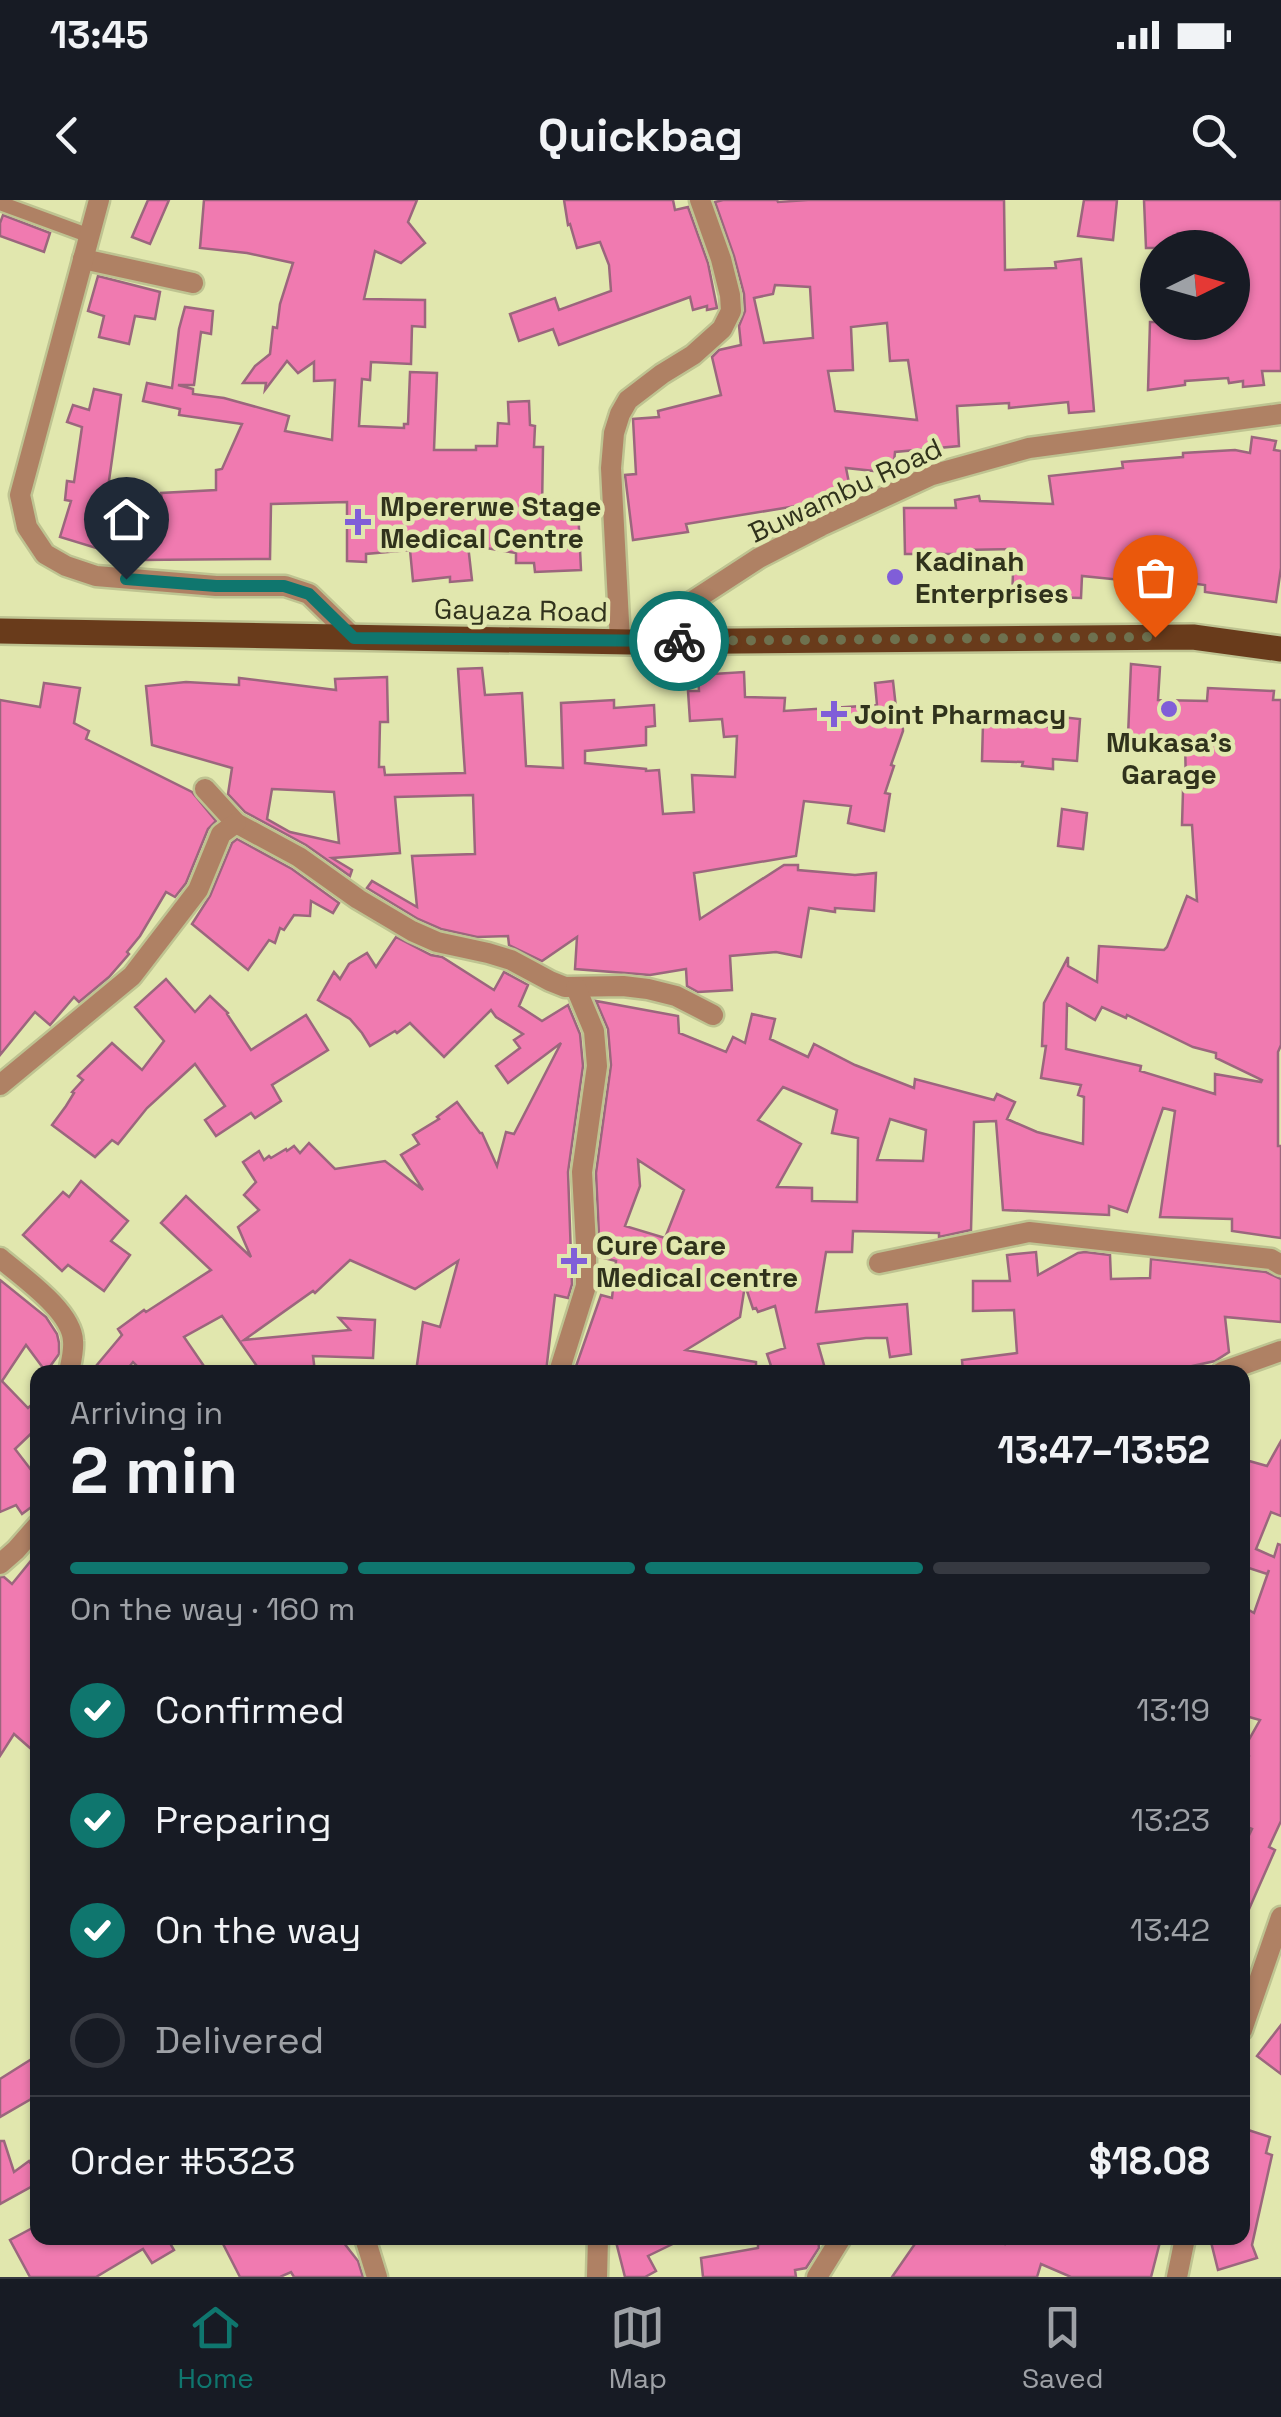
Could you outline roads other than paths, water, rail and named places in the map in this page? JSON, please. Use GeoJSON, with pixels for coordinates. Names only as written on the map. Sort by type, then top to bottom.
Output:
{"type":"FeatureCollection","features":[{"type":"Feature","properties":{"kind":"main road","name":"Gayaza Road"},"geometry":{"type":"LineString","coordinates":[[0,631],[625,641],[1193,637],[1281,649]]}},
{"type":"Feature","properties":{"kind":"street"},"geometry":{"type":"LineString","coordinates":[[100,200],[20,495],[27,526],[46,554],[96,576],[216,586],[284,586],[309,594],[354,638]]}},
{"type":"Feature","properties":{"kind":"street"},"geometry":{"type":"LineString","coordinates":[[625,641],[611,468],[620,414],[628,400],[694,355],[722,328],[730,310],[721,259],[700,200]]}},
{"type":"Feature","properties":{"kind":"street"},"geometry":{"type":"LineString","coordinates":[[84,259],[194,284]]}},
{"type":"Feature","properties":{"kind":"street","name":"Buwambu Road"},"geometry":{"type":"LineString","coordinates":[[625,641],[759,558],[932,475],[1029,448],[1281,414]]}},
{"type":"Feature","properties":{"kind":"street"},"geometry":{"type":"LineString","coordinates":[[205,789],[236,823],[300,857],[412,932],[510,960],[550,982],[576,988],[648,988],[676,996],[712,1014]]}},
{"type":"Feature","properties":{"kind":"street"},"geometry":{"type":"LineString","coordinates":[[0,1086],[132,976],[198,890],[221,834],[236,823]]}},
{"type":"Feature","properties":{"kind":"street"},"geometry":{"type":"LineString","coordinates":[[561,1365],[586,1286],[582,1172],[597,1066],[594,1032],[576,988]]}},
{"type":"Feature","properties":{"kind":"street"},"geometry":{"type":"LineString","coordinates":[[879,1263],[1029,1232],[1272,1259],[1281,1265]]}},
{"type":"Feature","properties":{"kind":"street"},"geometry":{"type":"LineString","coordinates":[[0,1258],[61,1313],[71,1328],[74,1342],[70,1365]]}},
{"type":"Feature","properties":{"kind":"street"},"geometry":{"type":"LineString","coordinates":[[1243,1365],[1281,1352]]}},
{"type":"Feature","properties":{"kind":"street"},"geometry":{"type":"LineString","coordinates":[[0,1564],[30,1534]]}},
{"type":"Feature","properties":{"kind":"street"},"geometry":{"type":"LineString","coordinates":[[1250,2007],[1281,1917]]}},
{"type":"Feature","properties":{"kind":"street"},"geometry":{"type":"LineString","coordinates":[[367,2245],[378,2277]]}},
{"type":"Feature","properties":{"kind":"street"},"geometry":{"type":"LineString","coordinates":[[597,2277],[598,2245]]}},
{"type":"Feature","properties":{"kind":"street"},"geometry":{"type":"LineString","coordinates":[[817,2277],[837,2245]]}},
{"type":"Feature","properties":{"kind":"street"},"geometry":{"type":"LineString","coordinates":[[1177,2277],[1184,2245]]}},
{"type":"Feature","properties":{"kind":"lane"},"geometry":{"type":"LineString","coordinates":[[0,203],[90,236]]}},
{"type":"Feature","properties":{"kind":"place","name":"Mpererwe Stage Medical Centre"},"geometry":{"type":"Point","coordinates":[358,522]}},
{"type":"Feature","properties":{"kind":"place","name":"Kadinah Enterprises"},"geometry":{"type":"Point","coordinates":[895,577]}},
{"type":"Feature","properties":{"kind":"place","name":"Mukasa's Garage"},"geometry":{"type":"Point","coordinates":[1169,709]}},
{"type":"Feature","properties":{"kind":"place","name":"Joint Pharmacy"},"geometry":{"type":"Point","coordinates":[834,714]}},
{"type":"Feature","properties":{"kind":"place","name":"Cure Care Medical centre"},"geometry":{"type":"Point","coordinates":[574,1261]}}]}
